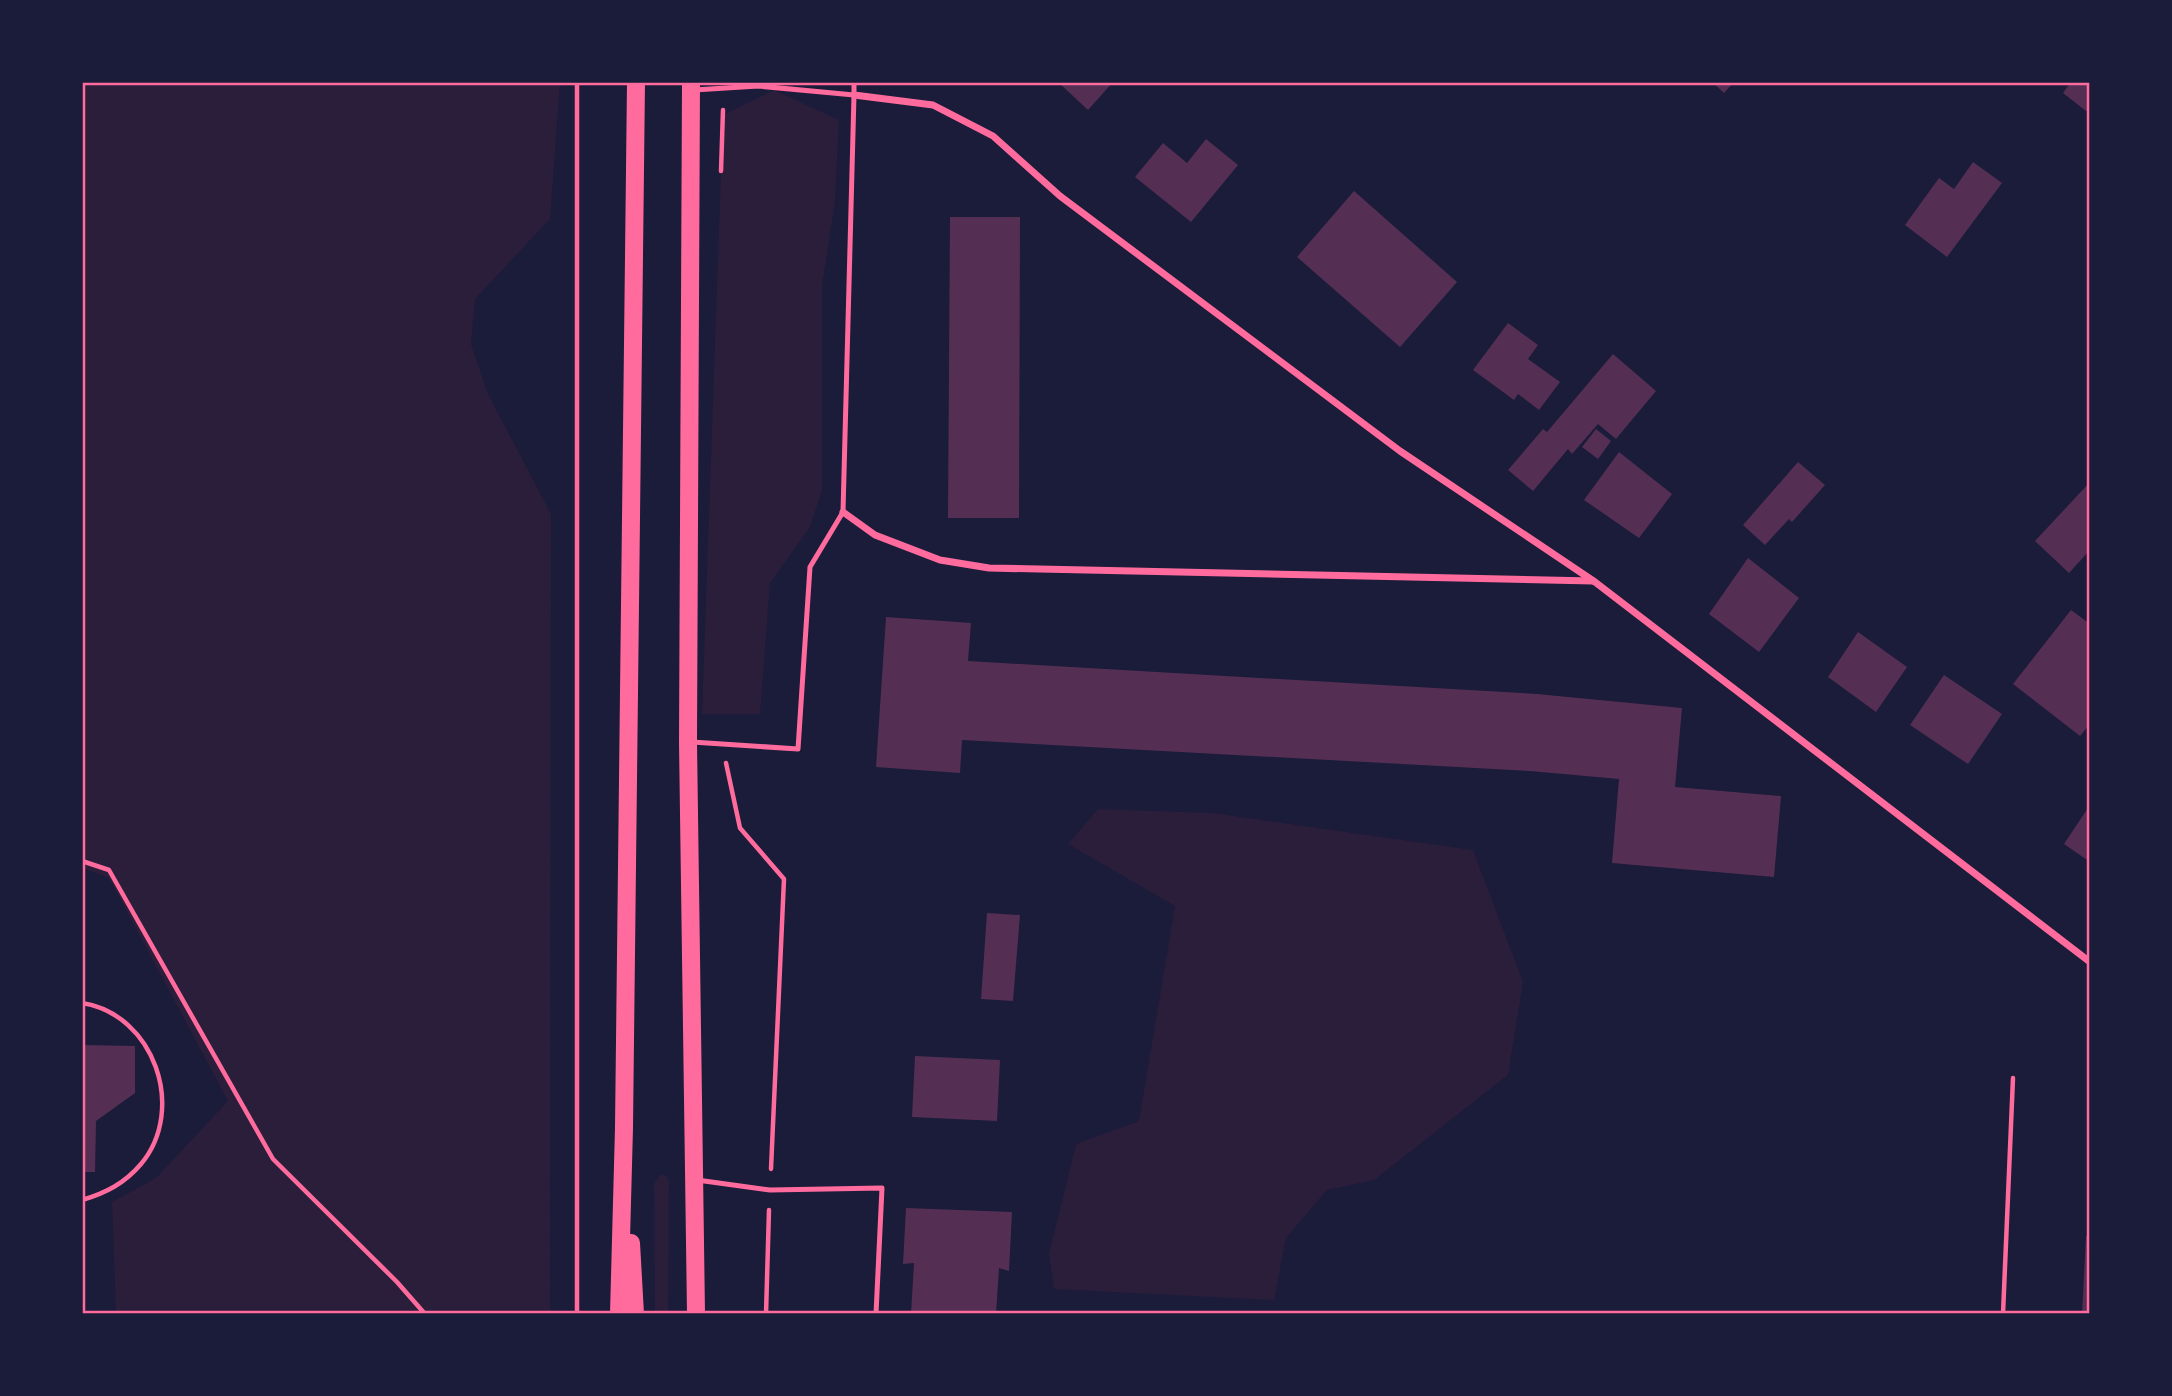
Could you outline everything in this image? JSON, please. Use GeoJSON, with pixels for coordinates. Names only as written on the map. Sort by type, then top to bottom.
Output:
{"type":"FeatureCollection","features":[{"type":"Feature","properties":{"kind":"main road"},"geometry":{"type":"LineString","coordinates":[[619,1314],[624,1128],[636,82]]}},
{"type":"Feature","properties":{"kind":"main road"},"geometry":{"type":"LineString","coordinates":[[691,86],[688,742],[696,1314]]}},
{"type":"Feature","properties":{"kind":"main road"},"geometry":{"type":"LineString","coordinates":[[624,1128],[635,1314]]}},
{"type":"Feature","properties":{"kind":"street"},"geometry":{"type":"LineString","coordinates":[[854,95],[933,105],[993,136],[1060,196],[1400,451],[1595,582],[2090,962]]}},
{"type":"Feature","properties":{"kind":"street"},"geometry":{"type":"LineString","coordinates":[[844,512],[875,536],[940,560],[989,568],[1595,582]]}},
{"type":"Feature","properties":{"kind":"lane"},"geometry":{"type":"LineString","coordinates":[[688,742],[799,749],[810,568],[844,512],[854,82]]}},
{"type":"Feature","properties":{"kind":"lane"},"geometry":{"type":"LineString","coordinates":[[691,86],[758,86],[854,95]]}},
{"type":"Feature","properties":{"kind":"lane"},"geometry":{"type":"LineString","coordinates":[[694,1180],[770,1190],[882,1188],[876,1314]]}},
{"type":"Feature","properties":{"kind":"path"},"geometry":{"type":"LineString","coordinates":[[577,82],[577,1314]]}},
{"type":"Feature","properties":{"kind":"path"},"geometry":{"type":"LineString","coordinates":[[726,744],[726,771],[740,828],[784,879],[766,1314]]}},
{"type":"Feature","properties":{"kind":"path"},"geometry":{"type":"LineString","coordinates":[[82,861],[109,870],[274,1159],[397,1282],[425,1314]]}},
{"type":"Feature","properties":{"kind":"path"},"geometry":{"type":"LineString","coordinates":[[82,1003],[109,1012],[130,1026],[152,1056],[163,1092],[162,1117],[155,1141],[143,1163],[125,1181],[104,1194],[82,1200]]}},
{"type":"Feature","properties":{"kind":"path"},"geometry":{"type":"LineString","coordinates":[[2003,1314],[2014,1078]]}},
{"type":"Feature","properties":{"kind":"shaded area"},"geometry":{"type":"Polygon","coordinates":[[[82,82],[560,82],[550,219],[475,299],[471,344],[488,394],[551,514],[550,1314],[116,1314],[112,1202],[156,1178],[228,1101],[109,878],[82,868],[82,82]]]}},
{"type":"Feature","properties":{"kind":"shaded area"},"geometry":{"type":"Polygon","coordinates":[[[774,90],[839,120],[835,201],[822,287],[822,491],[810,527],[770,583],[760,714],[702,714],[723,115],[774,90]]]}},
{"type":"Feature","properties":{"kind":"shaded area"},"geometry":{"type":"Polygon","coordinates":[[[1098,809],[1212,813],[1473,850],[1523,982],[1508,1075],[1374,1180],[1327,1190],[1286,1238],[1274,1300],[1054,1289],[1049,1254],[1076,1144],[1139,1121],[1175,906],[1068,844],[1098,809]]]}},
{"type":"Feature","properties":{"kind":"shaded area"},"geometry":{"type":"Polygon","coordinates":[[[661,1174],[669,1181],[668,1314],[655,1314],[654,1184],[661,1174]]]}},
{"type":"Feature","properties":{"kind":"building"},"geometry":{"type":"Polygon","coordinates":[[[1058,82],[1113,82],[1088,110],[1058,82]]]}},
{"type":"Feature","properties":{"kind":"building"},"geometry":{"type":"Polygon","coordinates":[[[1712,82],[1734,82],[1724,93],[1712,82]]]}},
{"type":"Feature","properties":{"kind":"building"},"geometry":{"type":"Polygon","coordinates":[[[2071,82],[2090,82],[2090,106],[2086,111],[2063,93],[2071,82]]]}},
{"type":"Feature","properties":{"kind":"building"},"geometry":{"type":"Polygon","coordinates":[[[1206,139],[1238,165],[1191,222],[1135,177],[1163,143],[1187,163],[1206,139]]]}},
{"type":"Feature","properties":{"kind":"building"},"geometry":{"type":"Polygon","coordinates":[[[1973,162],[2002,183],[1947,257],[1905,225],[1939,178],[1954,189],[1973,162]]]}},
{"type":"Feature","properties":{"kind":"building"},"geometry":{"type":"Polygon","coordinates":[[[1354,191],[1457,282],[1400,347],[1297,257],[1354,191]]]}},
{"type":"Feature","properties":{"kind":"building"},"geometry":{"type":"Polygon","coordinates":[[[950,217],[1020,217],[1019,518],[948,518],[950,217]]]}},
{"type":"Feature","properties":{"kind":"building"},"geometry":{"type":"Polygon","coordinates":[[[1508,323],[1538,345],[1528,359],[1560,382],[1539,410],[1518,394],[1514,400],[1473,370],[1508,323]]]}},
{"type":"Feature","properties":{"kind":"building"},"geometry":{"type":"Polygon","coordinates":[[[1613,354],[1656,391],[1616,439],[1598,424],[1572,454],[1568,449],[1533,491],[1508,470],[1543,429],[1547,432],[1613,354]]]}},
{"type":"Feature","properties":{"kind":"building"},"geometry":{"type":"Polygon","coordinates":[[[1596,429],[1611,441],[1598,459],[1582,447],[1596,429]]]}},
{"type":"Feature","properties":{"kind":"building"},"geometry":{"type":"Polygon","coordinates":[[[1619,452],[1672,494],[1639,538],[1584,500],[1619,452]]]}},
{"type":"Feature","properties":{"kind":"building"},"geometry":{"type":"Polygon","coordinates":[[[1798,462],[1825,485],[1792,522],[1789,519],[1765,545],[1743,525],[1798,462]]]}},
{"type":"Feature","properties":{"kind":"building"},"geometry":{"type":"Polygon","coordinates":[[[2090,482],[2090,550],[2069,573],[2035,541],[2090,482]]]}},
{"type":"Feature","properties":{"kind":"building"},"geometry":{"type":"Polygon","coordinates":[[[1748,558],[1799,598],[1759,652],[1709,614],[1748,558]]]}},
{"type":"Feature","properties":{"kind":"building"},"geometry":{"type":"Polygon","coordinates":[[[2071,610],[2090,624],[2090,724],[2080,736],[2013,684],[2071,610]]]}},
{"type":"Feature","properties":{"kind":"building"},"geometry":{"type":"Polygon","coordinates":[[[886,617],[971,623],[968,661],[1537,694],[1682,708],[1675,787],[1781,796],[1774,877],[1612,863],[1619,779],[1530,771],[962,740],[960,773],[876,767],[886,617]]]}},
{"type":"Feature","properties":{"kind":"building"},"geometry":{"type":"Polygon","coordinates":[[[1858,632],[1907,667],[1876,712],[1828,677],[1858,632]]]}},
{"type":"Feature","properties":{"kind":"building"},"geometry":{"type":"Polygon","coordinates":[[[1944,675],[2002,714],[1968,764],[1910,725],[1944,675]]]}},
{"type":"Feature","properties":{"kind":"building"},"geometry":{"type":"Polygon","coordinates":[[[2090,805],[2090,862],[2064,844],[2090,805]]]}},
{"type":"Feature","properties":{"kind":"building"},"geometry":{"type":"Polygon","coordinates":[[[987,913],[1020,915],[1013,1001],[981,999],[987,913]]]}},
{"type":"Feature","properties":{"kind":"building"},"geometry":{"type":"Polygon","coordinates":[[[82,1045],[135,1046],[135,1093],[96,1121],[95,1172],[82,1172],[82,1045]]]}},
{"type":"Feature","properties":{"kind":"building"},"geometry":{"type":"Polygon","coordinates":[[[915,1056],[1000,1060],[997,1121],[912,1117],[915,1056]]]}},
{"type":"Feature","properties":{"kind":"building"},"geometry":{"type":"Polygon","coordinates":[[[906,1208],[1012,1212],[1009,1271],[999,1268],[996,1314],[911,1314],[914,1263],[903,1264],[906,1208]]]}},
{"type":"Feature","properties":{"kind":"building"},"geometry":{"type":"Polygon","coordinates":[[[2086,1236],[2090,1237],[2090,1314],[2082,1314],[2086,1236]]]}}]}
